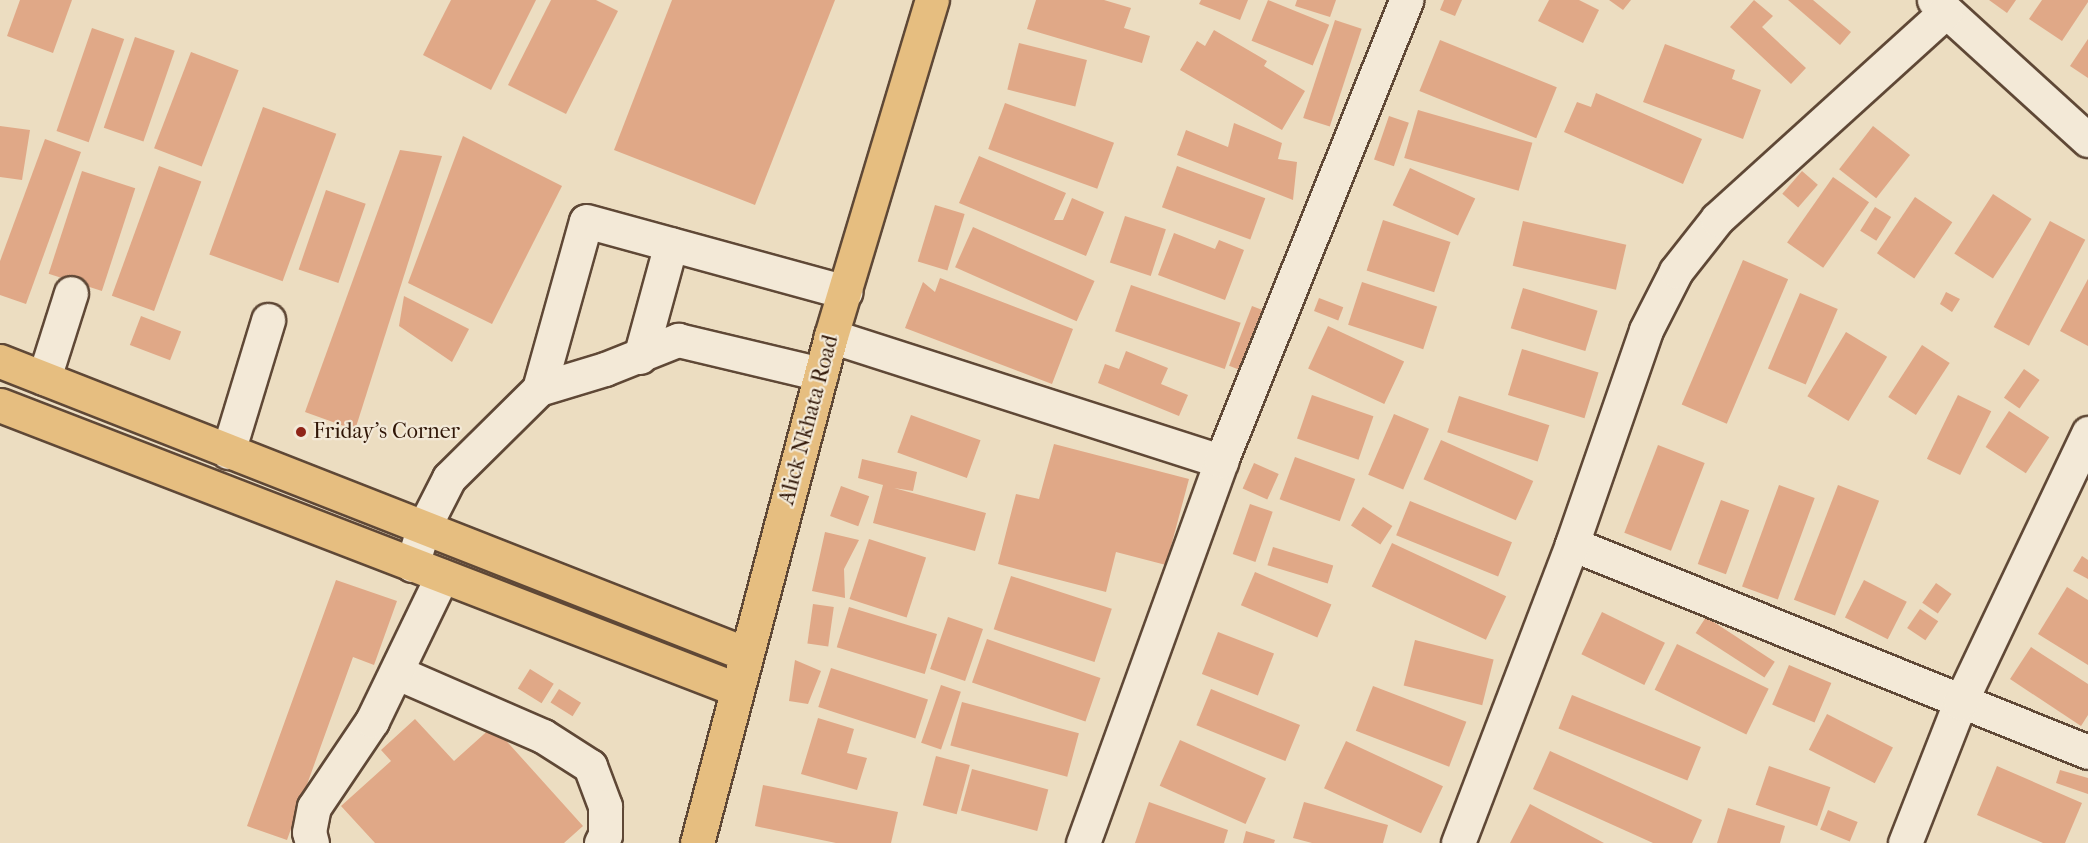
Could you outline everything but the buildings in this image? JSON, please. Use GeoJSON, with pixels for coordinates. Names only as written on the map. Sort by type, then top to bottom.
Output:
{"type":"FeatureCollection","features":[{"type":"Feature","properties":{"kind":"main road","name":"Alick Nkhata Road"},"geometry":{"type":"LineString","coordinates":[[697,843],[831,336],[932,0]]}},
{"type":"Feature","properties":{"kind":"main road"},"geometry":{"type":"LineString","coordinates":[[0,361],[746,654]]}},
{"type":"Feature","properties":{"kind":"main road"},"geometry":{"type":"LineString","coordinates":[[0,405],[736,689]]}},
{"type":"Feature","properties":{"kind":"street"},"geometry":{"type":"LineString","coordinates":[[1083,843],[1221,461],[1406,0]]}},
{"type":"Feature","properties":{"kind":"street"},"geometry":{"type":"LineString","coordinates":[[1458,843],[1572,544],[1646,330],[1676,271],[1717,219],[1940,5],[2088,140]]}},
{"type":"Feature","properties":{"kind":"street"},"geometry":{"type":"LineString","coordinates":[[539,389],[586,221],[845,292]]}},
{"type":"Feature","properties":{"kind":"street"},"geometry":{"type":"LineString","coordinates":[[640,357],[670,244]]}},
{"type":"Feature","properties":{"kind":"street"},"geometry":{"type":"LineString","coordinates":[[44,378],[71,293]]}},
{"type":"Feature","properties":{"kind":"street"},"geometry":{"type":"LineString","coordinates":[[228,452],[268,320]]}},
{"type":"Feature","properties":{"kind":"street"},"geometry":{"type":"LineString","coordinates":[[831,336],[1221,461]]}},
{"type":"Feature","properties":{"kind":"street"},"geometry":{"type":"LineString","coordinates":[[312,843],[309,832],[314,807],[372,721],[398,673],[427,570],[423,529],[448,478],[539,389],[640,357],[678,340],[821,374]]}},
{"type":"Feature","properties":{"kind":"street"},"geometry":{"type":"LineString","coordinates":[[1905,843],[1960,703],[2088,433]]}},
{"type":"Feature","properties":{"kind":"street"},"geometry":{"type":"LineString","coordinates":[[1572,544],[1960,703],[2088,752]]}},
{"type":"Feature","properties":{"kind":"street"},"geometry":{"type":"LineString","coordinates":[[398,673],[543,736],[590,766],[604,806],[605,835],[601,843]]}},
{"type":"Feature","properties":{"kind":"place","name":"Friday's Corner"},"geometry":{"type":"Point","coordinates":[301,432]}}]}
